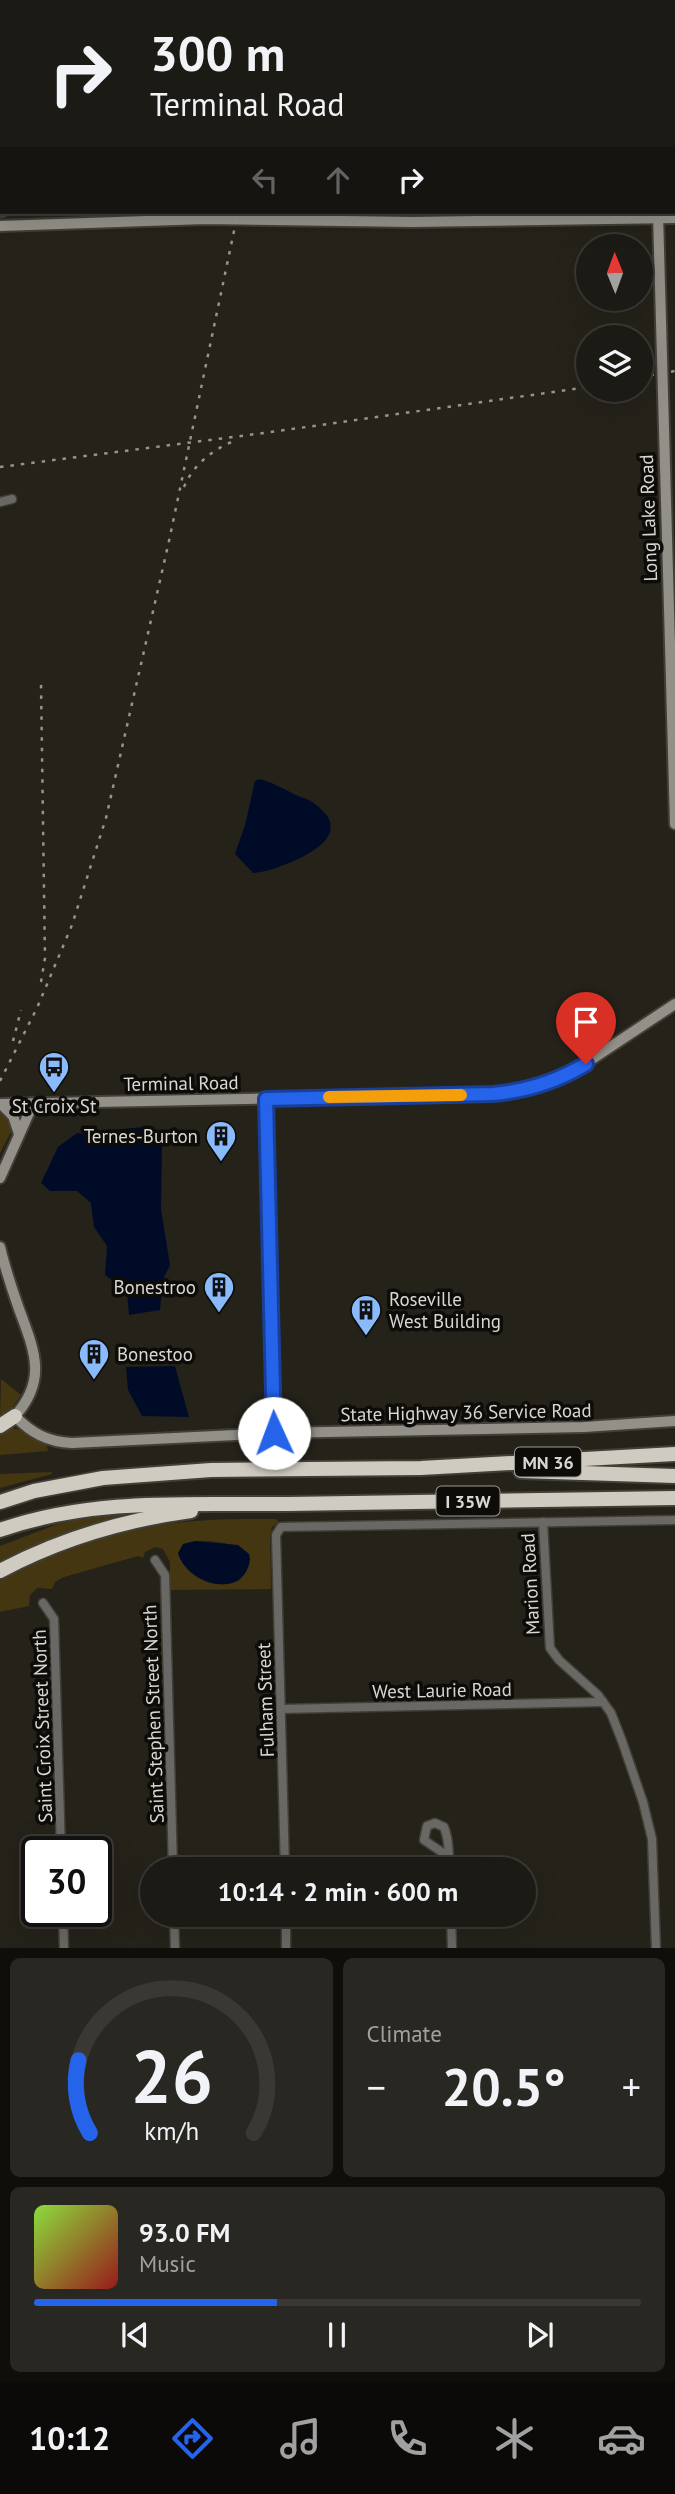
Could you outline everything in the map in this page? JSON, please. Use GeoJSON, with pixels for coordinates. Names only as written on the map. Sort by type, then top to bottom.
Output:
{"type":"FeatureCollection","features":[{"type":"Feature","properties":{"kind":"highway"},"geometry":{"type":"LineString","coordinates":[[0,1426],[15,1416]]}},
{"type":"Feature","properties":{"kind":"highway","name":"MN 36"},"geometry":{"type":"LineString","coordinates":[[421,1468],[675,1454]]}},
{"type":"Feature","properties":{"kind":"highway","name":"I 35W"},"geometry":{"type":"LineString","coordinates":[[0,1502],[34,1491],[103,1478],[211,1470],[421,1468],[675,1476]]}},
{"type":"Feature","properties":{"kind":"highway","name":"I 35W"},"geometry":{"type":"LineString","coordinates":[[0,1530],[42,1517],[101,1507],[148,1503],[675,1498]]}},
{"type":"Feature","properties":{"kind":"highway"},"geometry":{"type":"LineString","coordinates":[[0,1571],[47,1549],[108,1528],[171,1514],[261,1504]]}},
{"type":"Feature","properties":{"kind":"street"},"geometry":{"type":"LineString","coordinates":[[0,226],[205,219],[658,215],[675,218]]}},
{"type":"Feature","properties":{"kind":"street","name":"Long Lake Road"},"geometry":{"type":"LineString","coordinates":[[658,215],[675,824]]}},
{"type":"Feature","properties":{"kind":"street"},"geometry":{"type":"LineString","coordinates":[[0,502],[12,499]]}},
{"type":"Feature","properties":{"kind":"street","name":"Terminal Road"},"geometry":{"type":"LineString","coordinates":[[1,1104],[493,1094],[533,1088],[556,1080],[586,1064],[675,1004]]}},
{"type":"Feature","properties":{"kind":"street"},"geometry":{"type":"LineString","coordinates":[[266,1099],[274,1433]]}},
{"type":"Feature","properties":{"kind":"street"},"geometry":{"type":"LineString","coordinates":[[1,1104],[13,1116],[19,1134]]}},
{"type":"Feature","properties":{"kind":"street"},"geometry":{"type":"LineString","coordinates":[[0,1178],[33,1104]]}},
{"type":"Feature","properties":{"kind":"street"},"geometry":{"type":"LineString","coordinates":[[0,1247],[35,1355],[36,1377],[33,1388],[15,1416]]}},
{"type":"Feature","properties":{"kind":"street","name":"State Highway 36 Service Road"},"geometry":{"type":"LineString","coordinates":[[15,1416],[40,1437],[62,1443],[274,1433],[584,1427],[675,1421]]}},
{"type":"Feature","properties":{"kind":"street"},"geometry":{"type":"LineString","coordinates":[[542,1522],[675,1521]]}},
{"type":"Feature","properties":{"kind":"street","name":"Fulham Street"},"geometry":{"type":"LineString","coordinates":[[285,1857],[276,1540],[278,1530],[286,1525],[542,1522]]}},
{"type":"Feature","properties":{"kind":"street","name":"Marion Road"},"geometry":{"type":"LineString","coordinates":[[542,1522],[550,1648],[559,1660],[593,1688],[611,1713],[648,1820],[654,1858],[656,1948]]}},
{"type":"Feature","properties":{"kind":"street","name":"Saint Stephen Street North"},"geometry":{"type":"LineString","coordinates":[[155,1560],[165,1575],[173,1857]]}},
{"type":"Feature","properties":{"kind":"street","name":"Saint Croix Street North"},"geometry":{"type":"LineString","coordinates":[[44,1603],[54,1619],[61,1836]]}},
{"type":"Feature","properties":{"kind":"street","name":"West Laurie Road"},"geometry":{"type":"LineString","coordinates":[[281,1709],[603,1702]]}},
{"type":"Feature","properties":{"kind":"street"},"geometry":{"type":"LineString","coordinates":[[63,1927],[64,1948]]}},
{"type":"Feature","properties":{"kind":"street"},"geometry":{"type":"LineString","coordinates":[[174,1927],[175,1948]]}},
{"type":"Feature","properties":{"kind":"street"},"geometry":{"type":"LineString","coordinates":[[286,1927],[286,1948]]}},
{"type":"Feature","properties":{"kind":"street"},"geometry":{"type":"LineString","coordinates":[[451,1927],[452,1948]]}},
{"type":"Feature","properties":{"kind":"shaded area"},"geometry":{"type":"Polygon","coordinates":[[[0,1111],[7,1115],[12,1130],[0,1153],[0,1111]]]}},
{"type":"Feature","properties":{"kind":"shaded area"},"geometry":{"type":"Polygon","coordinates":[[[1,1379],[21,1395],[9,1412],[0,1418],[1,1379]]]}},
{"type":"Feature","properties":{"kind":"shaded area"},"geometry":{"type":"Polygon","coordinates":[[[11,1428],[47,1445],[48,1451],[0,1455],[0,1433],[11,1428]]]}},
{"type":"Feature","properties":{"kind":"shaded area"},"geometry":{"type":"Polygon","coordinates":[[[0,1474],[52,1474],[0,1488],[0,1474]]]}},
{"type":"Feature","properties":{"kind":"shaded area"},"geometry":{"type":"Polygon","coordinates":[[[161,1509],[71,1531],[0,1561],[0,1546],[55,1525],[90,1515],[161,1509]]]}},
{"type":"Feature","properties":{"kind":"shaded area"},"geometry":{"type":"Polygon","coordinates":[[[276,1519],[279,1522],[272,1527],[270,1535],[271,1589],[170,1590],[170,1562],[163,1549],[155,1547],[145,1552],[143,1558],[138,1556],[64,1577],[55,1582],[52,1589],[37,1588],[30,1595],[29,1606],[0,1612],[0,1577],[31,1563],[118,1533],[208,1520],[276,1519]],[[195,1541],[178,1553],[187,1569],[212,1583],[240,1580],[249,1554],[231,1545],[195,1541]]]}},
{"type":"Feature","properties":{"kind":"water"},"geometry":{"type":"Polygon","coordinates":[[[259,779],[309,800],[322,810],[331,829],[328,837],[312,852],[276,868],[253,873],[235,854],[255,781],[259,779]]]}},
{"type":"Feature","properties":{"kind":"water"},"geometry":{"type":"Polygon","coordinates":[[[144,1127],[153,1144],[162,1146],[161,1209],[170,1265],[163,1280],[160,1310],[129,1315],[127,1291],[105,1275],[107,1246],[94,1227],[91,1203],[77,1191],[50,1191],[41,1183],[58,1147],[77,1133],[97,1136],[110,1130],[144,1127]]]}},
{"type":"Feature","properties":{"kind":"water"},"geometry":{"type":"Polygon","coordinates":[[[175,1366],[189,1417],[142,1416],[128,1390],[126,1367],[175,1366]]]}},
{"type":"Feature","properties":{"kind":"water"},"geometry":{"type":"Polygon","coordinates":[[[195,1541],[238,1545],[249,1554],[246,1572],[238,1580],[227,1584],[203,1580],[183,1564],[178,1553],[183,1544],[195,1541]]]}},
{"type":"Feature","properties":{"kind":"railway"},"geometry":{"type":"LineString","coordinates":[[0,1081],[37,1008],[72,925],[106,818],[169,541],[238,214]]}},
{"type":"Feature","properties":{"kind":"railway"},"geometry":{"type":"LineString","coordinates":[[653,375],[675,371]]}},
{"type":"Feature","properties":{"kind":"railway"},"geometry":{"type":"LineString","coordinates":[[0,467],[576,389]]}},
{"type":"Feature","properties":{"kind":"railway"},"geometry":{"type":"LineString","coordinates":[[184,487],[204,459],[234,441]]}},
{"type":"Feature","properties":{"kind":"railway"},"geometry":{"type":"LineString","coordinates":[[41,684],[45,958],[41,982]]}},
{"type":"Feature","properties":{"kind":"railway"},"geometry":{"type":"LineString","coordinates":[[13,1041],[21,1010]]}},
{"type":"Feature","properties":{"kind":"slow traffic"},"geometry":{"type":"LineString","coordinates":[[329,1097],[461,1095]]}},
{"type":"Feature","properties":{"kind":"place","name":"St Croix St"},"geometry":{"type":"Point","coordinates":[54,1094]}},
{"type":"Feature","properties":{"kind":"place","name":"Ternes-Burton"},"geometry":{"type":"Point","coordinates":[221,1163]}},
{"type":"Feature","properties":{"kind":"place","name":"Bonestroo"},"geometry":{"type":"Point","coordinates":[219,1314]}},
{"type":"Feature","properties":{"kind":"place","name":"Roseville West Building"},"geometry":{"type":"Point","coordinates":[366,1337]}},
{"type":"Feature","properties":{"kind":"place","name":"Bonestoo"},"geometry":{"type":"Point","coordinates":[94,1381]}},
{"type":"Feature","properties":{"kind":"route"},"geometry":{"type":"LineString","coordinates":[[274,1433],[266,1099],[515,1092],[551,1083],[586,1064]]}}]}
